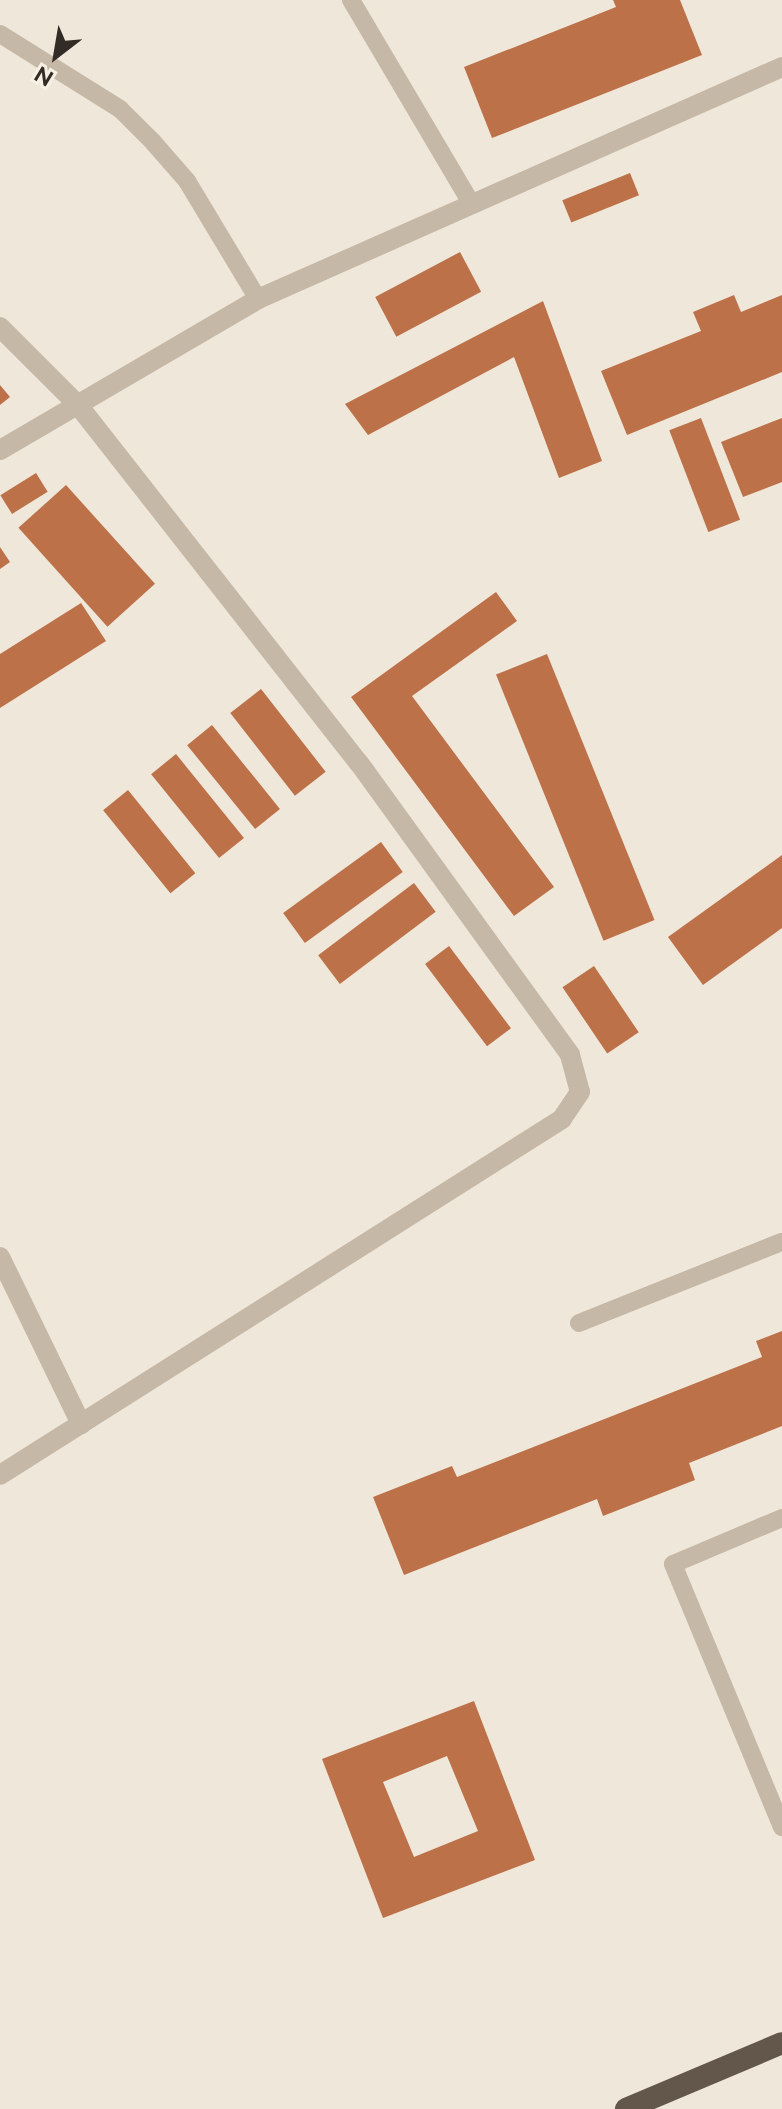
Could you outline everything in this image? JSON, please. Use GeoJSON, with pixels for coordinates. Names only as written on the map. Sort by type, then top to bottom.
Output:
{"type":"FeatureCollection","features":[{"type":"Feature","properties":{"kind":"highway"},"geometry":{"type":"LineString","coordinates":[[626,2109],[782,2043]]}},
{"type":"Feature","properties":{"kind":"street"},"geometry":{"type":"LineString","coordinates":[[0,450],[258,299],[782,67]]}},
{"type":"Feature","properties":{"kind":"street"},"geometry":{"type":"LineString","coordinates":[[0,327],[78,405],[359,763],[570,1055],[580,1092],[562,1119],[0,1475]]}},
{"type":"Feature","properties":{"kind":"street"},"geometry":{"type":"LineString","coordinates":[[0,1257],[81,1424]]}},
{"type":"Feature","properties":{"kind":"lane"},"geometry":{"type":"LineString","coordinates":[[351,0],[471,203]]}},
{"type":"Feature","properties":{"kind":"lane"},"geometry":{"type":"LineString","coordinates":[[0,34],[120,109],[153,142],[187,181],[258,299]]}},
{"type":"Feature","properties":{"kind":"lane"},"geometry":{"type":"LineString","coordinates":[[579,1323],[782,1242]]}},
{"type":"Feature","properties":{"kind":"lane"},"geometry":{"type":"LineString","coordinates":[[782,1518],[673,1564],[782,1827]]}},
{"type":"Feature","properties":{"kind":"building"},"geometry":{"type":"Polygon","coordinates":[[[613,0],[680,0],[702,55],[492,138],[464,67],[616,7],[613,0]]]}},
{"type":"Feature","properties":{"kind":"building"},"geometry":{"type":"Polygon","coordinates":[[[630,173],[639,195],[571,223],[562,200],[630,173]]]}},
{"type":"Feature","properties":{"kind":"building"},"geometry":{"type":"Polygon","coordinates":[[[460,252],[481,292],[396,337],[375,297],[460,252]]]}},
{"type":"Feature","properties":{"kind":"building"},"geometry":{"type":"Polygon","coordinates":[[[734,295],[741,312],[782,295],[782,372],[627,435],[601,371],[701,331],[693,312],[734,295]]]}},
{"type":"Feature","properties":{"kind":"building"},"geometry":{"type":"Polygon","coordinates":[[[543,301],[602,461],[559,478],[514,357],[368,435],[345,404],[543,301]]]}},
{"type":"Feature","properties":{"kind":"building"},"geometry":{"type":"Polygon","coordinates":[[[0,385],[10,397],[0,405],[0,385]]]}},
{"type":"Feature","properties":{"kind":"building"},"geometry":{"type":"Polygon","coordinates":[[[701,418],[740,520],[708,532],[669,430],[701,418]]]}},
{"type":"Feature","properties":{"kind":"building"},"geometry":{"type":"Polygon","coordinates":[[[782,418],[782,482],[743,497],[721,442],[782,418]]]}},
{"type":"Feature","properties":{"kind":"building"},"geometry":{"type":"Polygon","coordinates":[[[36,473],[48,492],[12,514],[0,495],[36,473]]]}},
{"type":"Feature","properties":{"kind":"building"},"geometry":{"type":"Polygon","coordinates":[[[66,485],[155,584],[107,627],[18,528],[66,485]]]}},
{"type":"Feature","properties":{"kind":"building"},"geometry":{"type":"Polygon","coordinates":[[[0,547],[10,562],[0,569],[0,547]]]}},
{"type":"Feature","properties":{"kind":"building"},"geometry":{"type":"Polygon","coordinates":[[[496,592],[517,621],[412,696],[554,887],[514,916],[351,697],[496,592]]]}},
{"type":"Feature","properties":{"kind":"building"},"geometry":{"type":"Polygon","coordinates":[[[81,603],[106,641],[0,708],[0,654],[81,603]]]}},
{"type":"Feature","properties":{"kind":"building"},"geometry":{"type":"Polygon","coordinates":[[[547,654],[655,920],[604,941],[496,675],[547,654]]]}},
{"type":"Feature","properties":{"kind":"building"},"geometry":{"type":"Polygon","coordinates":[[[261,689],[326,772],[295,796],[230,713],[261,689]]]}},
{"type":"Feature","properties":{"kind":"building"},"geometry":{"type":"Polygon","coordinates":[[[212,725],[280,809],[255,829],[187,745],[212,725]]]}},
{"type":"Feature","properties":{"kind":"building"},"geometry":{"type":"Polygon","coordinates":[[[176,754],[244,838],[219,858],[151,774],[176,754]]]}},
{"type":"Feature","properties":{"kind":"building"},"geometry":{"type":"Polygon","coordinates":[[[128,790],[195,873],[170,893],[103,810],[128,790]]]}},
{"type":"Feature","properties":{"kind":"building"},"geometry":{"type":"Polygon","coordinates":[[[381,842],[403,872],[305,943],[283,913],[381,842]]]}},
{"type":"Feature","properties":{"kind":"building"},"geometry":{"type":"Polygon","coordinates":[[[782,855],[782,928],[703,985],[668,937],[782,855]]]}},
{"type":"Feature","properties":{"kind":"building"},"geometry":{"type":"Polygon","coordinates":[[[414,883],[436,912],[340,984],[318,955],[414,883]]]}},
{"type":"Feature","properties":{"kind":"building"},"geometry":{"type":"Polygon","coordinates":[[[449,946],[511,1028],[487,1046],[425,964],[449,946]]]}},
{"type":"Feature","properties":{"kind":"building"},"geometry":{"type":"Polygon","coordinates":[[[594,966],[639,1032],[607,1054],[562,987],[594,966]]]}},
{"type":"Feature","properties":{"kind":"building"},"geometry":{"type":"Polygon","coordinates":[[[782,1331],[782,1426],[689,1463],[695,1480],[603,1516],[597,1499],[404,1575],[373,1497],[452,1466],[457,1477],[762,1357],[756,1341],[782,1331]]]}},
{"type":"Feature","properties":{"kind":"building"},"geometry":{"type":"Polygon","coordinates":[[[474,1701],[535,1860],[383,1918],[322,1759],[474,1701]],[[447,1756],[383,1782],[414,1857],[478,1831],[447,1756]]]}}]}
